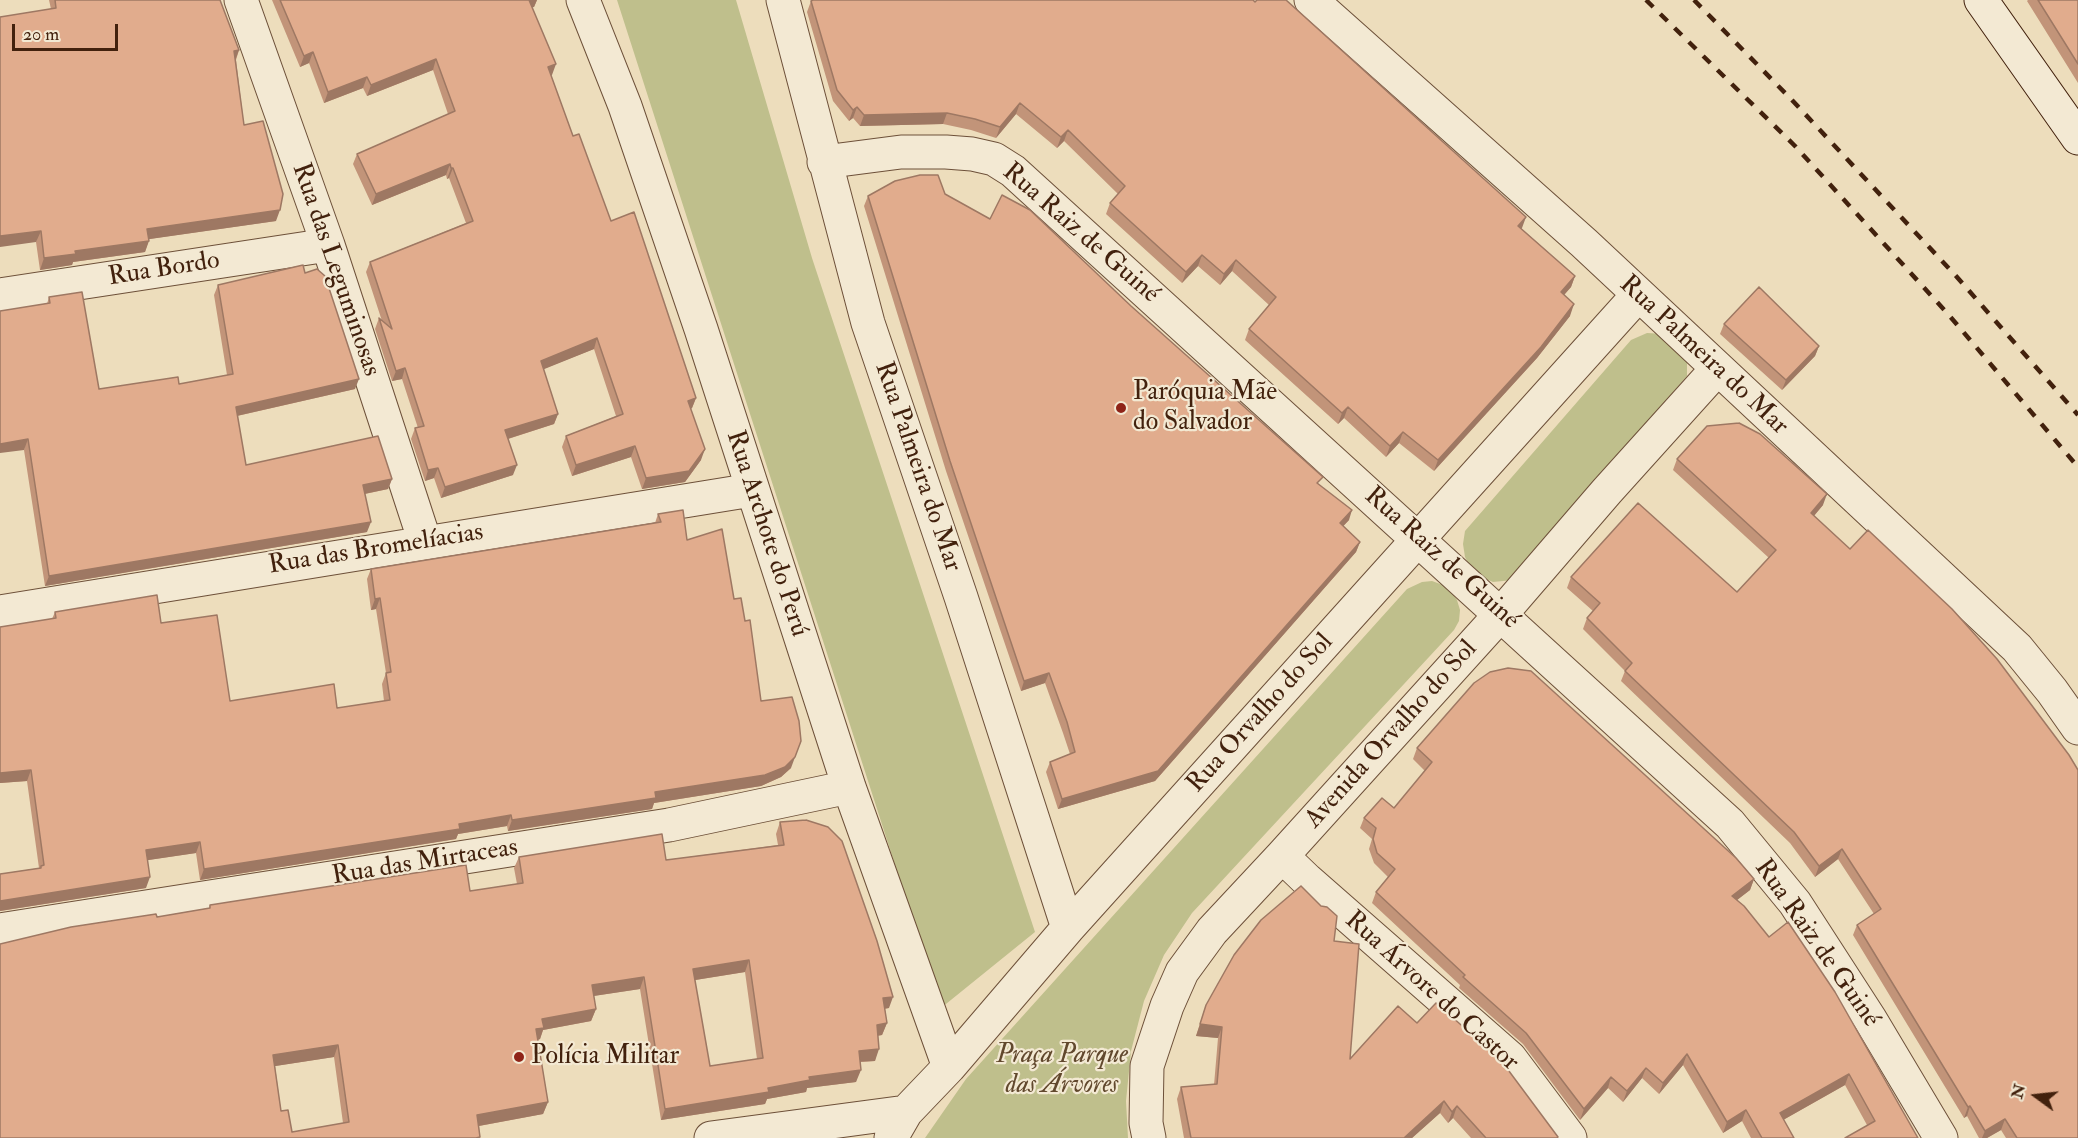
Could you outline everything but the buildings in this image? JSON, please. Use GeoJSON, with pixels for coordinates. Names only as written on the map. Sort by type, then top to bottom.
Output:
{"type":"FeatureCollection","features":[{"type":"Feature","properties":{"kind":"street","name":"Rua das Leguminosas"},"geometry":{"type":"LineString","coordinates":[[242,0],[328,245],[425,542]]}},
{"type":"Feature","properties":{"kind":"street","name":"Rua Archote do Perú"},"geometry":{"type":"LineString","coordinates":[[583,0],[625,106],[701,329],[849,787],[949,1067]]}},
{"type":"Feature","properties":{"kind":"street","name":"Rua Palmeira do Mar"},"geometry":{"type":"LineString","coordinates":[[783,0],[868,323],[961,597],[1068,928]]}},
{"type":"Feature","properties":{"kind":"street","name":"Rua Palmeira do Mar"},"geometry":{"type":"LineString","coordinates":[[1311,0],[1584,243],[1638,296],[2017,648],[2078,728]]}},
{"type":"Feature","properties":{"kind":"street"},"geometry":{"type":"LineString","coordinates":[[1981,0],[2078,138]]}},
{"type":"Feature","properties":{"kind":"street","name":"Rua Raiz de Guiné"},"geometry":{"type":"LineString","coordinates":[[824,162],[902,152],[946,152],[994,159],[1013,171],[1730,824],[1795,903],[1870,1019],[1941,1138]]}},
{"type":"Feature","properties":{"kind":"street","name":"Rua Bordo"},"geometry":{"type":"LineString","coordinates":[[0,295],[328,245]]}},
{"type":"Feature","properties":{"kind":"street","name":"Rua Orvalho do Sol"},"geometry":{"type":"LineString","coordinates":[[898,1125],[1068,928],[1638,296]]}},
{"type":"Feature","properties":{"kind":"street","name":"Avenida Orvalho do Sol"},"geometry":{"type":"LineString","coordinates":[[1149,1138],[1146,1123],[1147,1066],[1167,1006],[1182,972],[1212,931],[1501,614],[1607,491],[1717,369]]}},
{"type":"Feature","properties":{"kind":"street","name":"Rua das Bromelíacias"},"geometry":{"type":"LineString","coordinates":[[0,612],[752,490]]}},
{"type":"Feature","properties":{"kind":"street","name":"Rua das Mirtaceas"},"geometry":{"type":"LineString","coordinates":[[0,930],[669,825],[849,787]]}},
{"type":"Feature","properties":{"kind":"street","name":"Rua Árvore do Castor"},"geometry":{"type":"LineString","coordinates":[[1282,856],[1510,1058],[1570,1138]]}},
{"type":"Feature","properties":{"kind":"street"},"geometry":{"type":"LineString","coordinates":[[711,1138],[898,1125]]}},
{"type":"Feature","properties":{"kind":"green space"},"geometry":{"type":"Polygon","coordinates":[[[617,0],[736,0],[812,258],[1035,932],[941,1008],[617,0]]]}},
{"type":"Feature","properties":{"kind":"green space"},"geometry":{"type":"Polygon","coordinates":[[[1647,333],[1664,334],[1687,359],[1687,376],[1513,580],[1493,582],[1481,577],[1465,557],[1463,544],[1465,531],[1631,340],[1647,333]]]}},
{"type":"Feature","properties":{"kind":"green space","name":"Praça Parque das Árvores"},"geometry":{"type":"Polygon","coordinates":[[[1432,581],[1451,591],[1457,600],[1460,610],[1459,621],[1454,630],[1192,913],[1164,955],[1144,1001],[1131,1051],[1126,1101],[1128,1138],[925,1138],[966,1079],[1407,589],[1422,582],[1432,581]]]}},
{"type":"Feature","properties":{"kind":"railway"},"geometry":{"type":"LineString","coordinates":[[1646,0],[1795,146],[1948,314],[2078,467]]}},
{"type":"Feature","properties":{"kind":"railway"},"geometry":{"type":"LineString","coordinates":[[1694,0],[1791,99],[1956,276],[2078,415]]}},
{"type":"Feature","properties":{"kind":"place","name":"Paróquia Mãe do Salvador"},"geometry":{"type":"Point","coordinates":[1121,408]}},
{"type":"Feature","properties":{"kind":"place","name":"Polícia Militar"},"geometry":{"type":"Point","coordinates":[519,1057]}}]}
